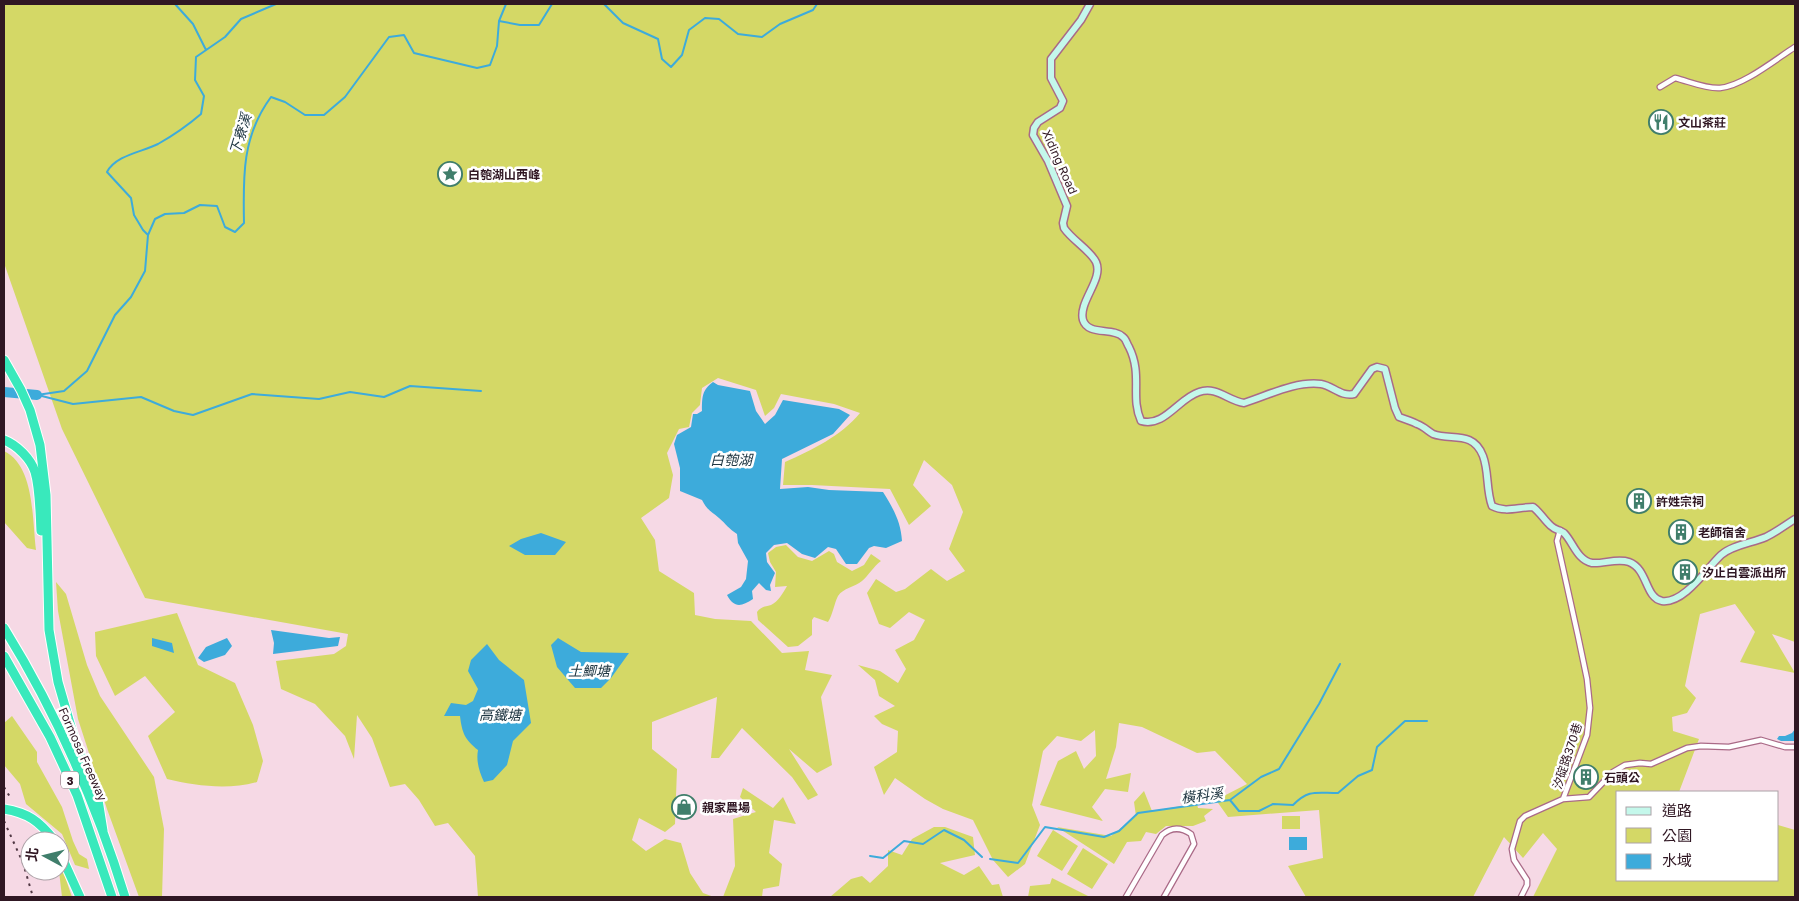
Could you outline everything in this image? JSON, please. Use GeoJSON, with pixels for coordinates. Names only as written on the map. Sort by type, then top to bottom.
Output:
{"type":"FeatureCollection","features":[{"type":"Feature","properties":{"kind":"highway"},"geometry":{"type":"LineString","coordinates":[[5,361],[22,390],[40,445],[46,495],[48,605],[58,682],[74,737],[98,800],[103,831]]}},
{"type":"Feature","properties":{"kind":"highway"},"geometry":{"type":"LineString","coordinates":[[4,440],[25,455],[35,472],[45,592],[48,605]]}},
{"type":"Feature","properties":{"kind":"highway","name":"Formosa Freeway"},"geometry":{"type":"LineString","coordinates":[[4,628],[65,740],[103,831],[124,897]]}},
{"type":"Feature","properties":{"kind":"highway","name":"Formosa Freeway"},"geometry":{"type":"LineString","coordinates":[[5,658],[50,737],[77,794],[112,897]]}},
{"type":"Feature","properties":{"kind":"highway"},"geometry":{"type":"LineString","coordinates":[[4,810],[18,812],[32,818],[47,831]]}},
{"type":"Feature","properties":{"kind":"highway"},"geometry":{"type":"LineString","coordinates":[[70,875],[80,897]]}},
{"type":"Feature","properties":{"kind":"street","name":"Xiding Road"},"geometry":{"type":"LineString","coordinates":[[1090,4],[1081,20],[1051,59],[1051,78],[1063,101],[1060,108],[1038,122],[1033,134],[1048,161],[1067,206],[1063,223],[1064,228],[1096,262],[1097,271],[1095,279],[1082,317],[1084,323],[1088,328],[1123,336],[1134,357],[1137,370],[1136,404],[1141,421],[1148,423],[1156,421],[1186,399],[1198,392],[1208,390],[1219,392],[1235,402],[1244,403],[1304,384],[1323,384],[1348,396],[1354,394],[1372,369],[1378,367],[1385,370],[1388,375],[1395,408],[1399,417],[1416,423],[1434,434],[1459,437],[1479,447],[1484,459],[1492,506],[1499,510],[1507,511],[1521,507],[1533,507],[1553,528],[1560,530],[1566,535],[1584,560],[1591,563],[1618,560],[1629,562],[1641,569],[1651,593],[1656,598],[1662,600],[1679,596],[1703,576],[1723,553],[1766,537],[1795,519]]}},
{"type":"Feature","properties":{"kind":"street"},"geometry":{"type":"LineString","coordinates":[[1660,87],[1675,78],[1719,88],[1730,86],[1740,82],[1795,47]]}},
{"type":"Feature","properties":{"kind":"street","name":"汐碇路370巷"},"geometry":{"type":"LineString","coordinates":[[1560,530],[1558,541],[1587,679],[1590,708],[1587,735],[1563,799],[1589,797],[1613,772],[1625,765],[1651,764],[1687,748],[1701,746],[1729,747],[1761,740],[1795,747]]}},
{"type":"Feature","properties":{"kind":"street"},"geometry":{"type":"LineString","coordinates":[[1521,897],[1527,886],[1527,880],[1513,856],[1512,849],[1517,827],[1525,816],[1563,799]]}},
{"type":"Feature","properties":{"kind":"street"},"geometry":{"type":"LineString","coordinates":[[1126,897],[1159,838],[1170,830],[1181,829],[1191,834],[1194,844],[1164,897]]}},
{"type":"Feature","properties":{"kind":"green space"},"geometry":{"type":"Polygon","coordinates":[[[4,4],[1795,4],[1795,642],[1772,634],[1795,673],[1740,662],[1755,632],[1735,604],[1700,614],[1685,686],[1696,698],[1687,713],[1672,717],[1673,731],[1699,739],[1679,791],[1616,791],[1616,881],[1779,881],[1779,825],[1795,830],[1795,897],[1533,897],[1557,849],[1543,833],[1523,858],[1504,837],[1473,897],[1306,897],[1288,866],[1323,858],[1319,810],[1228,817],[1216,800],[1247,784],[1215,751],[1197,753],[1142,727],[1119,723],[1116,747],[1106,779],[1131,773],[1128,792],[1105,789],[1092,807],[1103,821],[1040,805],[1058,761],[1076,751],[1084,769],[1096,756],[1095,730],[1081,741],[1057,736],[1043,751],[1032,805],[1040,825],[1025,864],[1008,877],[993,860],[973,820],[943,809],[895,778],[884,795],[874,767],[897,752],[898,731],[882,724],[874,716],[895,706],[879,696],[875,680],[858,665],[880,671],[898,683],[906,669],[895,650],[914,640],[925,620],[909,612],[890,628],[879,624],[867,593],[876,579],[896,592],[905,589],[931,569],[947,581],[965,571],[949,549],[963,512],[952,485],[924,460],[913,485],[931,506],[909,525],[890,489],[783,485],[785,462],[816,447],[835,435],[860,413],[834,404],[781,394],[774,408],[765,416],[756,390],[718,378],[702,388],[700,405],[692,413],[689,427],[679,429],[667,453],[673,475],[669,498],[641,518],[655,540],[659,571],[694,593],[695,615],[715,619],[751,621],[782,653],[809,651],[805,670],[832,675],[821,697],[832,765],[817,773],[789,749],[818,795],[808,800],[792,777],[742,728],[719,758],[711,758],[717,697],[652,722],[652,749],[677,769],[675,824],[665,832],[639,818],[632,840],[646,851],[665,839],[681,843],[690,873],[703,893],[714,897],[478,897],[475,856],[448,823],[435,826],[419,800],[405,784],[390,787],[372,738],[357,715],[354,759],[345,736],[315,704],[281,689],[276,661],[334,654],[346,646],[348,634],[145,598],[62,429],[4,263],[4,4]]]}},
{"type":"Feature","properties":{"kind":"green space"},"geometry":{"type":"Polygon","coordinates":[[[4,451],[14,458],[22,469],[27,481],[36,550],[27,548],[4,522],[4,451]]]}},
{"type":"Feature","properties":{"kind":"green space"},"geometry":{"type":"Polygon","coordinates":[[[786,545],[798,557],[812,561],[829,551],[834,554],[837,562],[852,571],[864,565],[871,554],[881,561],[862,581],[840,593],[828,622],[814,617],[812,620],[812,635],[798,646],[788,647],[758,620],[757,612],[776,602],[787,586],[775,587],[776,572],[770,562],[768,553],[776,547],[786,545]]]}},
{"type":"Feature","properties":{"kind":"green space"},"geometry":{"type":"Polygon","coordinates":[[[56,582],[66,594],[87,665],[100,696],[154,777],[164,829],[162,897],[139,897],[107,809],[78,719],[58,611],[56,582]]]}},
{"type":"Feature","properties":{"kind":"green space"},"geometry":{"type":"Polygon","coordinates":[[[177,613],[198,665],[235,683],[253,725],[263,761],[257,782],[235,786],[212,786],[189,784],[167,779],[148,736],[175,712],[145,676],[115,696],[96,656],[95,632],[177,613]]]}},
{"type":"Feature","properties":{"kind":"green space"},"geometry":{"type":"Polygon","coordinates":[[[12,716],[37,752],[37,762],[62,807],[70,831],[58,831],[26,804],[20,784],[4,765],[4,723],[12,716]]]}},
{"type":"Feature","properties":{"kind":"green space"},"geometry":{"type":"Polygon","coordinates":[[[743,788],[773,808],[783,797],[796,824],[774,820],[769,853],[782,864],[779,886],[763,889],[762,897],[723,897],[735,866],[733,819],[756,812],[740,797],[743,788]]]}},
{"type":"Feature","properties":{"kind":"green space"},"geometry":{"type":"Polygon","coordinates":[[[1193,789],[1198,808],[1213,809],[1204,816],[1206,821],[1193,826],[1166,826],[1156,834],[1146,832],[1141,841],[1127,842],[1114,864],[1057,827],[1111,836],[1136,816],[1134,802],[1144,791],[1152,811],[1187,805],[1193,789]]]}},
{"type":"Feature","properties":{"kind":"green space"},"geometry":{"type":"Polygon","coordinates":[[[1282,816],[1300,816],[1300,829],[1282,829],[1282,816]]]}},
{"type":"Feature","properties":{"kind":"green space"},"geometry":{"type":"Polygon","coordinates":[[[934,827],[945,827],[973,837],[975,855],[940,863],[964,875],[979,866],[992,885],[999,884],[1003,897],[830,897],[851,879],[862,876],[870,883],[888,866],[888,850],[902,855],[912,839],[934,827]]]}},
{"type":"Feature","properties":{"kind":"green space"},"geometry":{"type":"Polygon","coordinates":[[[1053,830],[1078,846],[1062,871],[1037,856],[1053,830]]]}},
{"type":"Feature","properties":{"kind":"green space"},"geometry":{"type":"Polygon","coordinates":[[[70,832],[79,854],[87,859],[89,869],[75,865],[70,853],[70,832]]]}},
{"type":"Feature","properties":{"kind":"green space"},"geometry":{"type":"Polygon","coordinates":[[[1083,848],[1108,864],[1092,889],[1067,874],[1083,848]]]}},
{"type":"Feature","properties":{"kind":"green space"},"geometry":{"type":"Polygon","coordinates":[[[1052,878],[1090,897],[1028,897],[1030,886],[1050,884],[1052,878]]]}},
{"type":"Feature","properties":{"kind":"green space"},"geometry":{"type":"Polygon","coordinates":[[[60,881],[67,881],[72,897],[62,897],[60,881]]]}},
{"type":"Feature","properties":{"kind":"water","name":"白匏湖"},"geometry":{"type":"Polygon","coordinates":[[[713,382],[718,385],[750,391],[756,411],[765,424],[775,415],[783,400],[839,409],[850,415],[833,434],[782,459],[780,489],[808,487],[829,490],[883,492],[896,515],[902,541],[886,548],[874,546],[869,548],[857,564],[846,564],[836,549],[828,547],[815,558],[802,554],[787,543],[774,545],[766,553],[767,562],[775,573],[770,585],[771,591],[766,590],[759,583],[752,591],[753,599],[741,605],[732,602],[727,595],[741,587],[746,579],[748,561],[738,543],[737,534],[709,510],[702,500],[680,491],[680,468],[674,444],[677,435],[691,427],[693,414],[702,411],[703,394],[713,382]]]}},
{"type":"Feature","properties":{"kind":"water"},"geometry":{"type":"Polygon","coordinates":[[[541,533],[566,542],[555,555],[525,555],[509,546],[521,539],[541,533]]]}},
{"type":"Feature","properties":{"kind":"water"},"geometry":{"type":"Polygon","coordinates":[[[271,630],[329,638],[340,637],[338,646],[273,654],[274,643],[271,630]]]}},
{"type":"Feature","properties":{"kind":"water"},"geometry":{"type":"Polygon","coordinates":[[[152,638],[172,643],[174,653],[152,646],[152,638]]]}},
{"type":"Feature","properties":{"kind":"water"},"geometry":{"type":"Polygon","coordinates":[[[227,638],[232,646],[225,655],[204,662],[198,658],[206,647],[227,638]]]}},
{"type":"Feature","properties":{"kind":"water","name":"土鯽塘"},"geometry":{"type":"Polygon","coordinates":[[[558,638],[581,652],[629,653],[611,678],[601,688],[575,688],[557,667],[551,645],[558,638]]]}},
{"type":"Feature","properties":{"kind":"water","name":"高鐵塘"},"geometry":{"type":"Polygon","coordinates":[[[487,644],[499,660],[524,680],[531,723],[513,741],[507,765],[493,780],[484,782],[478,766],[478,750],[465,736],[460,716],[444,716],[451,703],[466,705],[473,701],[478,689],[468,671],[471,660],[487,644]]]}},
{"type":"Feature","properties":{"kind":"water"},"geometry":{"type":"Polygon","coordinates":[[[1795,729],[1795,741],[1781,741],[1777,739],[1779,736],[1792,733],[1795,729]]]}},
{"type":"Feature","properties":{"kind":"water"},"geometry":{"type":"Polygon","coordinates":[[[1289,837],[1307,837],[1307,850],[1289,850],[1289,837]]]}},
{"type":"Feature","properties":{"kind":"waterway"},"geometry":{"type":"LineString","coordinates":[[175,4],[193,24],[206,50]]}},
{"type":"Feature","properties":{"kind":"waterway"},"geometry":{"type":"LineString","coordinates":[[148,235],[134,215],[131,198],[107,172],[111,166],[123,158],[158,144],[201,114],[204,96],[195,80],[196,57],[225,37],[241,19],[276,4]]}},
{"type":"Feature","properties":{"kind":"waterway","name":"下寮溪"},"geometry":{"type":"LineString","coordinates":[[37,395],[64,391],[87,371],[115,315],[131,297],[145,271],[148,235],[155,219],[165,214],[184,213],[200,205],[217,206],[225,227],[235,232],[244,223],[244,173],[249,142],[261,112],[271,97],[285,102],[305,115],[324,115],[345,97],[389,37],[404,35],[414,53],[477,68],[490,65],[497,46],[499,21],[506,4]]}},
{"type":"Feature","properties":{"kind":"waterway","name":"下寮溪"},"geometry":{"type":"LineString","coordinates":[[499,21],[520,25],[539,25],[552,4]]}},
{"type":"Feature","properties":{"kind":"waterway","name":"下寮溪"},"geometry":{"type":"LineString","coordinates":[[604,4],[623,23],[658,39],[662,59],[671,67],[682,55],[689,30],[705,18],[719,19],[738,34],[762,37],[780,24],[813,10],[817,4]]}},
{"type":"Feature","properties":{"kind":"waterway"},"geometry":{"type":"LineString","coordinates":[[38,395],[73,404],[141,397],[174,411],[193,415],[252,394],[319,399],[350,392],[384,397],[410,386],[481,391]]}},
{"type":"Feature","properties":{"kind":"waterway","name":"下寮溪"},"geometry":{"type":"LineString","coordinates":[[4,392],[37,395]]}},
{"type":"Feature","properties":{"kind":"waterway"},"geometry":{"type":"LineString","coordinates":[[1230,800],[1261,777],[1279,769],[1319,704],[1340,664]]}},
{"type":"Feature","properties":{"kind":"waterway","name":"橫科溪"},"geometry":{"type":"LineString","coordinates":[[990,859],[1018,863],[1045,827],[1104,837],[1119,831],[1138,813],[1230,800],[1239,811],[1259,811],[1273,804],[1293,805],[1308,794],[1338,793],[1358,776],[1372,770],[1377,747],[1405,721],[1427,721]]}},
{"type":"Feature","properties":{"kind":"waterway","name":"橫科溪"},"geometry":{"type":"LineString","coordinates":[[870,856],[883,858],[904,841],[923,844],[944,830],[964,840],[982,857]]}},
{"type":"Feature","properties":{"kind":"railway"},"geometry":{"type":"LineString","coordinates":[[4,787],[10,797]]}},
{"type":"Feature","properties":{"kind":"railway"},"geometry":{"type":"LineString","coordinates":[[4,821],[23,863],[33,897]]}},
{"type":"Feature","properties":{"kind":"place","name":"文山茶莊"},"geometry":{"type":"Point","coordinates":[1661,122]}},
{"type":"Feature","properties":{"kind":"place","name":"白匏湖山西峰"},"geometry":{"type":"Point","coordinates":[450,174]}},
{"type":"Feature","properties":{"kind":"place","name":"許姓宗祠"},"geometry":{"type":"Point","coordinates":[1639,501]}},
{"type":"Feature","properties":{"kind":"place","name":"老師宿舍"},"geometry":{"type":"Point","coordinates":[1681,532]}},
{"type":"Feature","properties":{"kind":"place","name":"汐止白雲派出所"},"geometry":{"type":"Point","coordinates":[1685,572]}},
{"type":"Feature","properties":{"kind":"place","name":"石頭公"},"geometry":{"type":"Point","coordinates":[1586,777]}},
{"type":"Feature","properties":{"kind":"place","name":"親家農場"},"geometry":{"type":"Point","coordinates":[684,807]}}]}
